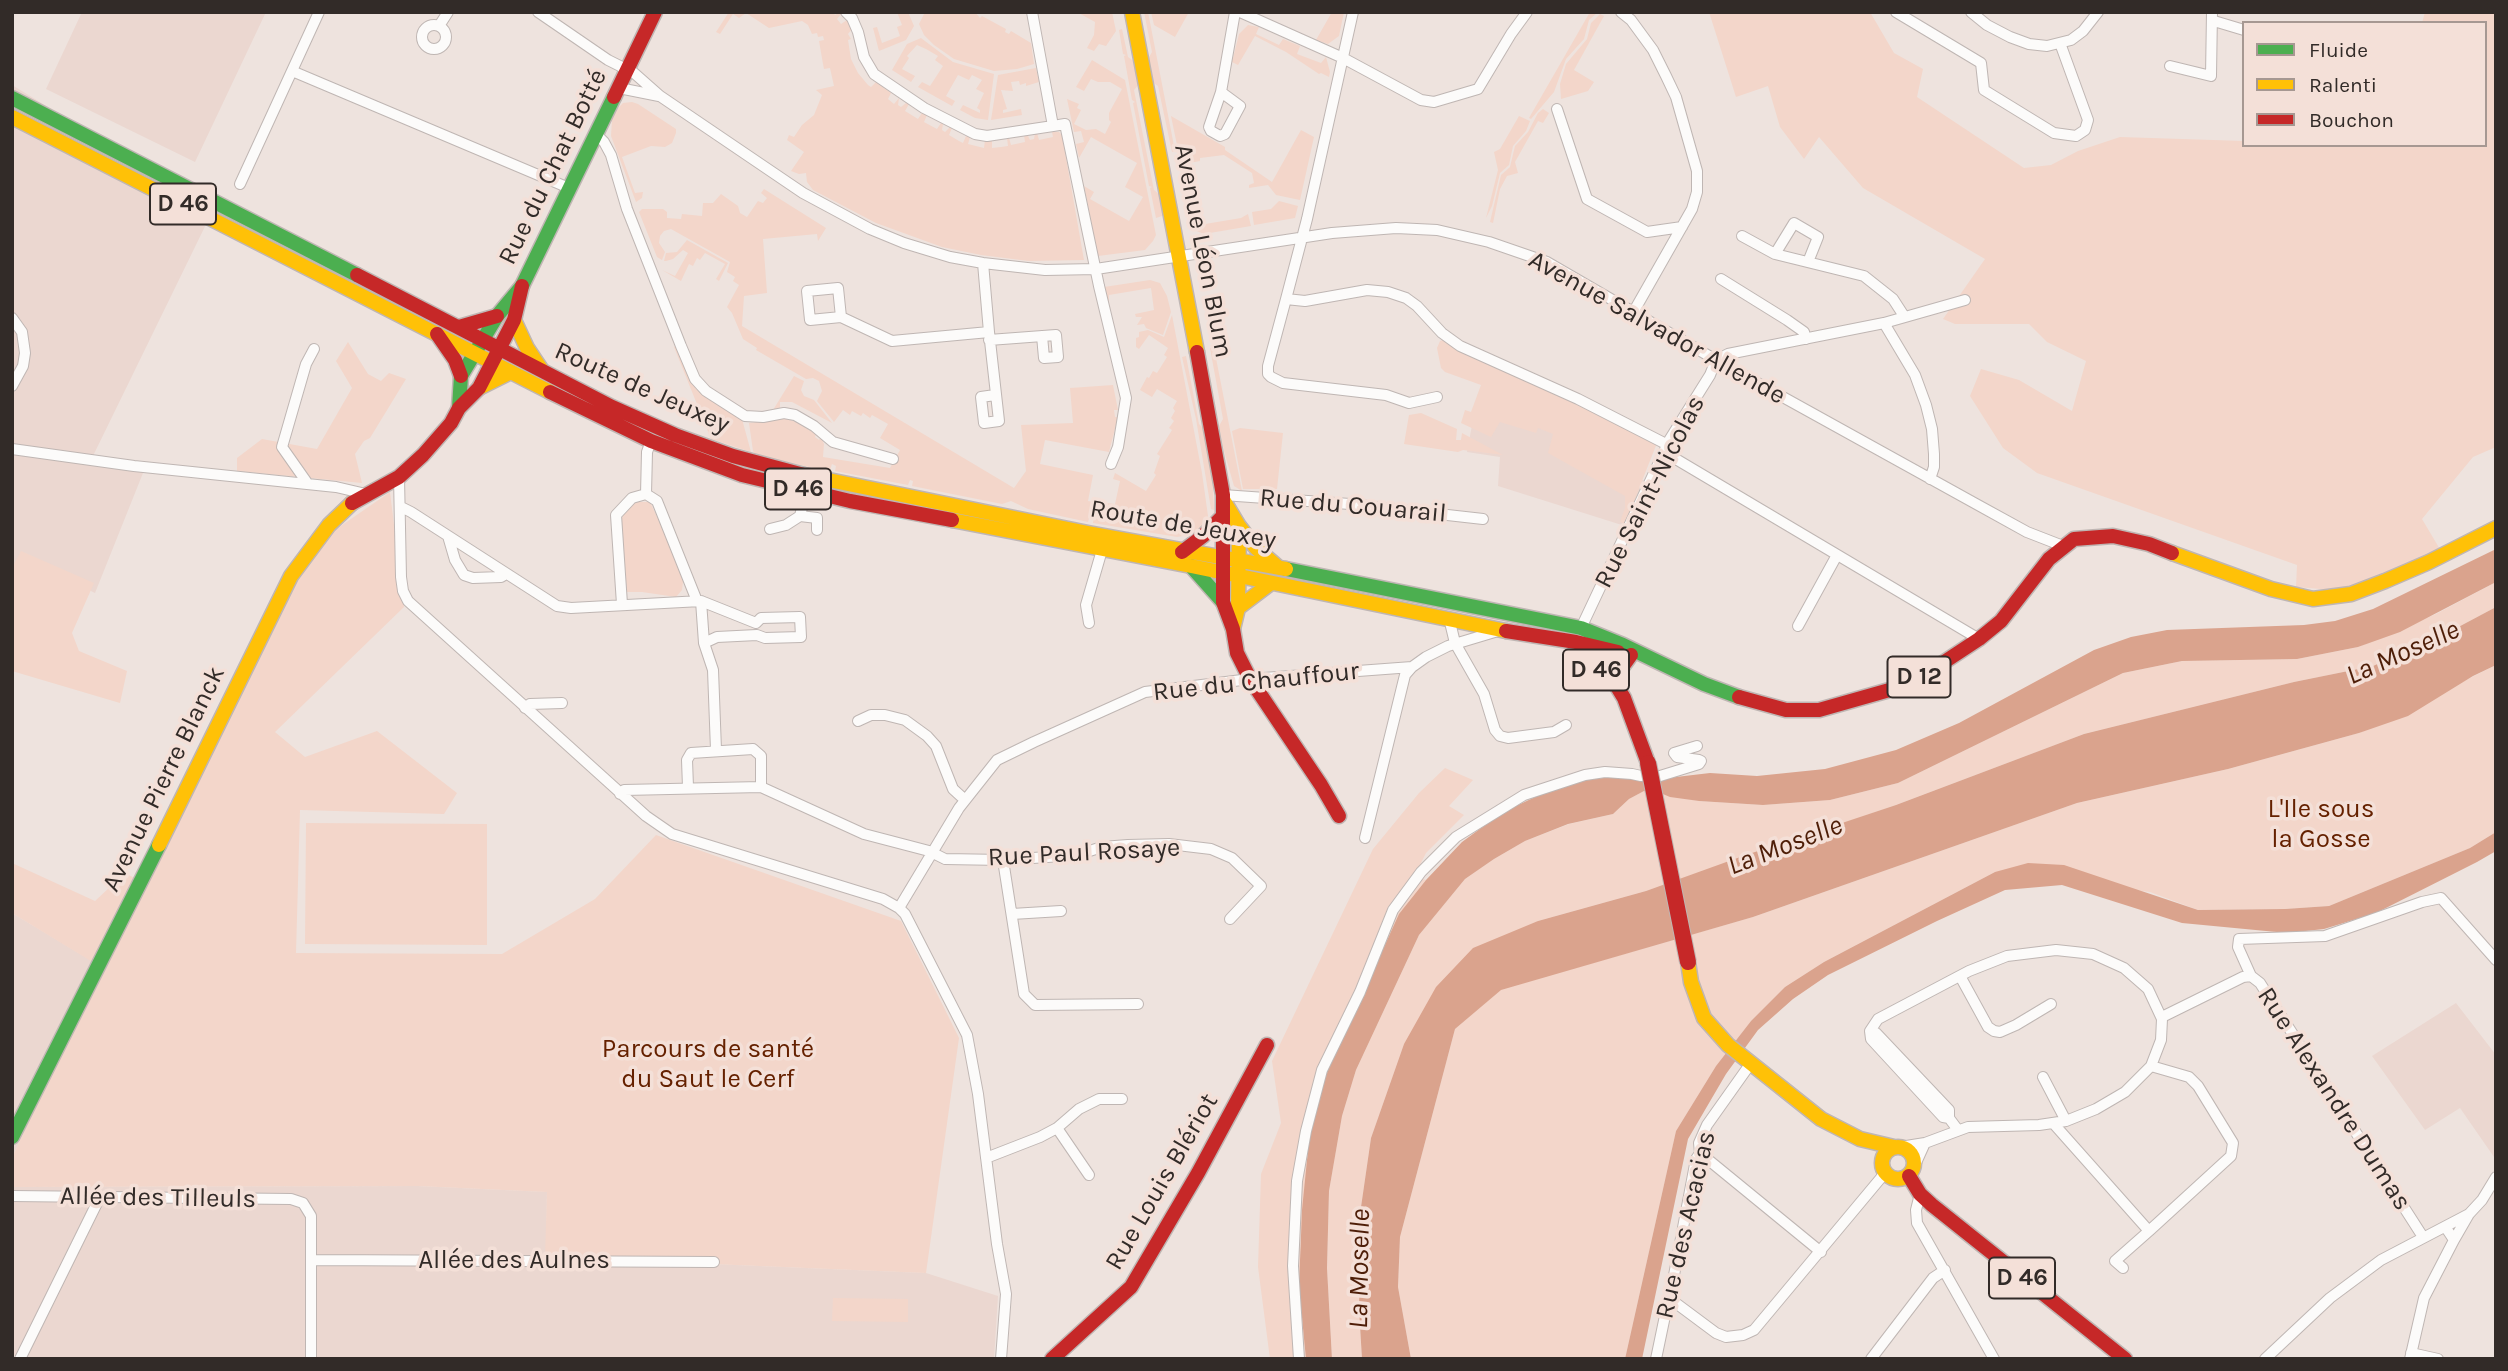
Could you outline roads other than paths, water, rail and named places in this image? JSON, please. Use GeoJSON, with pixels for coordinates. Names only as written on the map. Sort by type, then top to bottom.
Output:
{"type":"FeatureCollection","features":[{"type":"Feature","properties":{"kind":"main road","name":"Rue du Chat Botté"},"geometry":{"type":"LineString","coordinates":[[479,388],[514,320],[522,286],[655,12]]}},
{"type":"Feature","properties":{"kind":"main road","name":"Avenue Léon Blum"},"geometry":{"type":"LineString","coordinates":[[1132,12],[1180,255],[1223,497],[1223,516],[1231,568]]}},
{"type":"Feature","properties":{"kind":"main road","name":"Route de Jeuxey"},"geometry":{"type":"LineString","coordinates":[[12,98],[459,327],[479,346]]}},
{"type":"Feature","properties":{"kind":"main road","name":"Route de Jeuxey"},"geometry":{"type":"LineString","coordinates":[[12,117],[437,334],[541,369],[655,427],[733,456],[778,469],[1182,552],[1270,583],[1502,630],[1547,631]]}},
{"type":"Feature","properties":{"kind":"main road","name":"Rue du Chat Botté"},"geometry":{"type":"LineString","coordinates":[[461,376],[497,316],[522,286]]}},
{"type":"Feature","properties":{"kind":"main road"},"geometry":{"type":"LineString","coordinates":[[459,327],[497,316]]}},
{"type":"Feature","properties":{"kind":"main road"},"geometry":{"type":"LineString","coordinates":[[514,320],[527,348],[541,369]]}},
{"type":"Feature","properties":{"kind":"main road"},"geometry":{"type":"LineString","coordinates":[[437,334],[455,360],[461,376],[459,408]]}},
{"type":"Feature","properties":{"kind":"main road","name":"Route de Jeuxey"},"geometry":{"type":"LineString","coordinates":[[496,355],[511,372],[651,441],[742,475],[806,491],[1191,566],[1279,568],[1547,631]]}},
{"type":"Feature","properties":{"kind":"main road"},"geometry":{"type":"LineString","coordinates":[[479,388],[511,372]]}},
{"type":"Feature","properties":{"kind":"main road","name":"Avenue Pierre Blanck"},"geometry":{"type":"LineString","coordinates":[[12,1137],[219,726],[291,576],[329,525],[366,494],[399,477],[451,424],[459,408],[479,388]]}},
{"type":"Feature","properties":{"kind":"main road","name":"Avenue Léon Blum"},"geometry":{"type":"LineString","coordinates":[[1223,497],[1239,526],[1256,548],[1279,568]]}},
{"type":"Feature","properties":{"kind":"main road"},"geometry":{"type":"LineString","coordinates":[[1182,552],[1223,516]]}},
{"type":"Feature","properties":{"kind":"main road"},"geometry":{"type":"LineString","coordinates":[[1239,526],[1231,568],[1231,605],[1237,653],[1250,679],[1339,816]]}},
{"type":"Feature","properties":{"kind":"main road"},"geometry":{"type":"LineString","coordinates":[[2063,546],[2074,539],[2113,536],[2149,544],[2272,589],[2313,599],[2351,594],[2429,562],[2496,528]]}},
{"type":"Feature","properties":{"kind":"main road","name":"D 12"},"geometry":{"type":"LineString","coordinates":[[1576,640],[1623,645],[1704,684],[1750,701],[1786,710],[1819,710],[1900,687],[1923,676],[2001,621],[2049,559],[2063,546]]}},
{"type":"Feature","properties":{"kind":"main road"},"geometry":{"type":"LineString","coordinates":[[1191,566],[1231,605]]}},
{"type":"Feature","properties":{"kind":"main road"},"geometry":{"type":"LineString","coordinates":[[1231,605],[1270,583]]}},
{"type":"Feature","properties":{"kind":"main road","name":"D 46"},"geometry":{"type":"LineString","coordinates":[[1547,631],[1576,640],[1613,680],[1624,698],[1648,763],[1691,982],[1704,1018],[1728,1045],[1748,1060]]}},
{"type":"Feature","properties":{"kind":"main road","name":"D 46"},"geometry":{"type":"LineString","coordinates":[[1547,631],[1594,667],[1632,720]]}},
{"type":"Feature","properties":{"kind":"main road","name":"D 12"},"geometry":{"type":"LineString","coordinates":[[1576,640],[1648,658]]}},
{"type":"Feature","properties":{"kind":"main road"},"geometry":{"type":"LineString","coordinates":[[1613,680],[1620,667],[1632,655]]}},
{"type":"Feature","properties":{"kind":"main road","name":"Rue Louis Blériot"},"geometry":{"type":"LineString","coordinates":[[1052,1359],[1131,1287],[1198,1173],[1267,1045]]}},
{"type":"Feature","properties":{"kind":"main road"},"geometry":{"type":"LineString","coordinates":[[1748,1060],[1821,1119],[1860,1139],[1910,1152],[1912,1171],[1896,1180],[1860,1139]]}},
{"type":"Feature","properties":{"kind":"main road"},"geometry":{"type":"LineString","coordinates":[[1884,1167],[1889,1150],[1897,1147]]}},
{"type":"Feature","properties":{"kind":"main road","name":"D 46"},"geometry":{"type":"LineString","coordinates":[[1912,1171],[1920,1194],[2125,1359]]}},
{"type":"Feature","properties":{"kind":"street"},"geometry":{"type":"LineString","coordinates":[[240,184],[319,12]]}},
{"type":"Feature","properties":{"kind":"street"},"geometry":{"type":"LineString","coordinates":[[439,26],[448,12]]}},
{"type":"Feature","properties":{"kind":"street","name":"Avenue Salvador Allende"},"geometry":{"type":"LineString","coordinates":[[538,12],[608,60],[628,70],[660,96],[803,193],[840,214],[904,243],[950,257],[1045,270],[1096,269],[1302,237],[1385,228],[1437,230],[1489,242],[1548,262],[1716,360],[1930,479],[2027,531],[2063,546]]}},
{"type":"Feature","properties":{"kind":"street"},"geometry":{"type":"LineString","coordinates":[[846,12],[855,25],[864,57],[874,74],[924,108],[975,134],[987,136],[1065,124],[1126,398],[1118,447],[1111,464]]}},
{"type":"Feature","properties":{"kind":"street"},"geometry":{"type":"LineString","coordinates":[[1032,12],[1053,126]]}},
{"type":"Feature","properties":{"kind":"street"},"geometry":{"type":"LineString","coordinates":[[1221,92],[1238,12],[1343,58],[1421,100],[1434,102],[1478,89],[1527,12]]}},
{"type":"Feature","properties":{"kind":"street"},"geometry":{"type":"LineString","coordinates":[[1353,12],[1268,374],[1283,383],[1386,395],[1409,403],[1437,397]]}},
{"type":"Feature","properties":{"kind":"street"},"geometry":{"type":"LineString","coordinates":[[1896,12],[1981,63],[1984,90],[2054,133],[2076,136],[2085,130],[2088,120],[2060,43]]}},
{"type":"Feature","properties":{"kind":"street"},"geometry":{"type":"LineString","coordinates":[[1971,12],[1987,25],[2019,41],[2047,46],[2071,40],[2083,31],[2098,12]]}},
{"type":"Feature","properties":{"kind":"street"},"geometry":{"type":"LineString","coordinates":[[1623,13],[1653,50],[1676,97],[1697,171],[1697,192],[1692,209],[1634,311]]}},
{"type":"Feature","properties":{"kind":"street"},"geometry":{"type":"LineString","coordinates":[[2170,66],[2211,76],[2213,17],[2242,29]]}},
{"type":"Feature","properties":{"kind":"street"},"geometry":{"type":"LineString","coordinates":[[292,71],[569,188]]}},
{"type":"Feature","properties":{"kind":"street"},"geometry":{"type":"LineString","coordinates":[[619,88],[660,96]]}},
{"type":"Feature","properties":{"kind":"street"},"geometry":{"type":"LineString","coordinates":[[1557,109],[1587,199],[1647,232],[1682,227]]}},
{"type":"Feature","properties":{"kind":"street"},"geometry":{"type":"LineString","coordinates":[[596,134],[611,155],[627,209],[695,379],[706,391],[745,416],[763,417],[784,413],[795,415],[833,442],[893,459]]}},
{"type":"Feature","properties":{"kind":"street"},"geometry":{"type":"LineString","coordinates":[[1775,254],[1794,223],[1818,237],[1808,262]]}},
{"type":"Feature","properties":{"kind":"street"},"geometry":{"type":"LineString","coordinates":[[1742,236],[1775,254],[1864,276],[1893,299],[1904,317]]}},
{"type":"Feature","properties":{"kind":"street"},"geometry":{"type":"LineString","coordinates":[[983,263],[995,395]]}},
{"type":"Feature","properties":{"kind":"street"},"geometry":{"type":"LineString","coordinates":[[1721,279],[1804,332],[1806,339]]}},
{"type":"Feature","properties":{"kind":"street"},"geometry":{"type":"LineString","coordinates":[[1286,299],[1305,301],[1367,290],[1388,292],[1406,299],[1417,306],[1441,333],[1460,346],[1578,399],[1666,448],[1837,555],[1977,638]]}},
{"type":"Feature","properties":{"kind":"street"},"geometry":{"type":"LineString","coordinates":[[1716,360],[1728,354],[1884,323],[1965,300]]}},
{"type":"Feature","properties":{"kind":"street"},"geometry":{"type":"LineString","coordinates":[[841,317],[892,341],[1042,336]]}},
{"type":"Feature","properties":{"kind":"street"},"geometry":{"type":"LineString","coordinates":[[12,318],[22,332],[26,353],[23,366],[12,386]]}},
{"type":"Feature","properties":{"kind":"street"},"geometry":{"type":"LineString","coordinates":[[1884,323],[1915,375],[1926,405],[1934,454],[1930,479]]}},
{"type":"Feature","properties":{"kind":"street"},"geometry":{"type":"LineString","coordinates":[[308,484],[282,447],[306,364],[314,349]]}},
{"type":"Feature","properties":{"kind":"street","name":"Rue Saint-Nicolas"},"geometry":{"type":"LineString","coordinates":[[1576,640],[1666,448],[1710,375],[1716,360]]}},
{"type":"Feature","properties":{"kind":"street"},"geometry":{"type":"LineString","coordinates":[[646,494],[647,452],[651,441]]}},
{"type":"Feature","properties":{"kind":"street"},"geometry":{"type":"LineString","coordinates":[[12,449],[134,466],[308,484],[366,494]]}},
{"type":"Feature","properties":{"kind":"street"},"geometry":{"type":"LineString","coordinates":[[399,477],[401,577],[408,601],[620,794],[672,834],[883,899],[905,914],[967,1035],[1006,1294],[1001,1359]]}},
{"type":"Feature","properties":{"kind":"street"},"geometry":{"type":"LineString","coordinates":[[800,516],[806,491]]}},
{"type":"Feature","properties":{"kind":"street"},"geometry":{"type":"LineString","coordinates":[[622,604],[616,515],[632,498],[646,494],[657,501],[699,601],[704,643],[713,670],[716,750]]}},
{"type":"Feature","properties":{"kind":"street","name":"Rue du Couarail"},"geometry":{"type":"LineString","coordinates":[[1223,497],[1350,504],[1483,519]]}},
{"type":"Feature","properties":{"kind":"street"},"geometry":{"type":"LineString","coordinates":[[401,507],[557,606],[571,608],[699,601],[756,623]]}},
{"type":"Feature","properties":{"kind":"street"},"geometry":{"type":"LineString","coordinates":[[770,529],[786,525],[800,516],[817,518],[817,530]]}},
{"type":"Feature","properties":{"kind":"street"},"geometry":{"type":"LineString","coordinates":[[448,536],[455,559],[464,575],[473,578],[500,577],[506,574]]}},
{"type":"Feature","properties":{"kind":"street","name":"Route de Jeuxey"},"geometry":{"type":"LineString","coordinates":[[1089,623],[1086,605],[1102,550]]}},
{"type":"Feature","properties":{"kind":"street"},"geometry":{"type":"LineString","coordinates":[[1798,626],[1837,555]]}},
{"type":"Feature","properties":{"kind":"street"},"geometry":{"type":"LineString","coordinates":[[704,643],[717,637],[801,637],[800,617],[761,618],[756,623],[757,635]]}},
{"type":"Feature","properties":{"kind":"street"},"geometry":{"type":"LineString","coordinates":[[1449,618],[1455,643],[1484,694],[1495,730],[1500,736],[1508,738],[1554,732],[1566,725]]}},
{"type":"Feature","properties":{"kind":"street"},"geometry":{"type":"LineString","coordinates":[[1365,838],[1401,685],[1412,667],[1455,643],[1502,630]]}},
{"type":"Feature","properties":{"kind":"street","name":"Rue du Chauffour"},"geometry":{"type":"LineString","coordinates":[[899,908],[965,800],[997,760],[1145,692],[1250,679],[1412,667]]}},
{"type":"Feature","properties":{"kind":"street"},"geometry":{"type":"LineString","coordinates":[[525,708],[530,704],[562,703]]}},
{"type":"Feature","properties":{"kind":"street"},"geometry":{"type":"LineString","coordinates":[[858,721],[871,715],[885,715],[905,720],[927,736],[936,747],[953,789],[965,800]]}},
{"type":"Feature","properties":{"kind":"street"},"geometry":{"type":"LineString","coordinates":[[1298,1359],[1293,1266],[1297,1181],[1306,1131],[1322,1070],[1360,992],[1393,910],[1421,872],[1456,838],[1524,795],[1585,775],[1605,772],[1660,776],[1699,764],[1699,760],[1677,757],[1674,753],[1697,746]]}},
{"type":"Feature","properties":{"kind":"street"},"geometry":{"type":"LineString","coordinates":[[620,794],[624,790],[761,787],[761,756],[753,749],[691,753],[687,760],[688,787]]}},
{"type":"Feature","properties":{"kind":"street","name":"Rue Paul Rosaye"},"geometry":{"type":"LineString","coordinates":[[761,787],[864,834],[933,853],[945,859],[1003,860],[1077,855],[1102,847],[1169,844],[1211,849],[1232,858],[1261,886],[1230,919]]}},
{"type":"Feature","properties":{"kind":"street"},"geometry":{"type":"LineString","coordinates":[[1003,860],[1024,994],[1035,1005],[1138,1004]]}},
{"type":"Feature","properties":{"kind":"street"},"geometry":{"type":"LineString","coordinates":[[2251,976],[2238,947],[2239,939],[2325,936],[2422,902],[2441,898],[2496,960]]}},
{"type":"Feature","properties":{"kind":"street"},"geometry":{"type":"LineString","coordinates":[[1012,914],[1061,911]]}},
{"type":"Feature","properties":{"kind":"street"},"geometry":{"type":"LineString","coordinates":[[1897,1147],[1925,1143],[1958,1130],[2066,1121],[2096,1109],[2125,1092],[2151,1066],[2161,1040],[2162,1017],[2148,989],[2124,968],[2093,954],[2056,950],[2007,956],[1960,976],[1878,1019],[1870,1031],[1877,1033],[1949,1110],[1950,1118],[1958,1130]]}},
{"type":"Feature","properties":{"kind":"street"},"geometry":{"type":"LineString","coordinates":[[1960,976],[1988,1027],[1994,1031],[2000,1032],[2016,1025],[2051,1004]]}},
{"type":"Feature","properties":{"kind":"street","name":"Rue Alexandre Dumas"},"geometry":{"type":"LineString","coordinates":[[2162,1017],[2243,977],[2251,976],[2260,983],[2424,1237]]}},
{"type":"Feature","properties":{"kind":"street","name":"Rue des Acacias"},"geometry":{"type":"LineString","coordinates":[[1656,1359],[1666,1311],[1673,1301],[1671,1292],[1696,1159],[1700,1153],[1699,1143],[1707,1125],[1748,1060]]}},
{"type":"Feature","properties":{"kind":"street"},"geometry":{"type":"LineString","coordinates":[[2123,1268],[2115,1261],[2231,1156],[2233,1143],[2198,1086],[2189,1077],[2151,1066]]}},
{"type":"Feature","properties":{"kind":"street"},"geometry":{"type":"LineString","coordinates":[[2043,1077],[2066,1121]]}},
{"type":"Feature","properties":{"kind":"street"},"geometry":{"type":"LineString","coordinates":[[986,1158],[1026,1144],[1057,1128],[1079,1110],[1099,1099],[1122,1100]]}},
{"type":"Feature","properties":{"kind":"street"},"geometry":{"type":"LineString","coordinates":[[2053,1123],[2149,1231]]}},
{"type":"Feature","properties":{"kind":"street"},"geometry":{"type":"LineString","coordinates":[[1057,1128],[1089,1175]]}},
{"type":"Feature","properties":{"kind":"street"},"geometry":{"type":"LineString","coordinates":[[1912,1171],[1925,1143]]}},
{"type":"Feature","properties":{"kind":"street"},"geometry":{"type":"LineString","coordinates":[[1700,1153],[1821,1252]]}},
{"type":"Feature","properties":{"kind":"street"},"geometry":{"type":"LineString","coordinates":[[1673,1301],[1716,1333],[1726,1337],[1743,1335],[1754,1330],[1821,1252],[1884,1167]]}},
{"type":"Feature","properties":{"kind":"street"},"geometry":{"type":"LineString","coordinates":[[2438,1359],[2411,1356],[2424,1298],[2469,1214],[2482,1200],[2496,1177]]}},
{"type":"Feature","properties":{"kind":"street"},"geometry":{"type":"LineString","coordinates":[[1920,1194],[1916,1210],[1917,1223],[1994,1359]]}},
{"type":"Feature","properties":{"kind":"street","name":"Allée des Tilleuls"},"geometry":{"type":"LineString","coordinates":[[12,1196],[291,1199],[303,1203],[311,1216],[313,1260]]}},
{"type":"Feature","properties":{"kind":"street"},"geometry":{"type":"LineString","coordinates":[[20,1359],[100,1197]]}},
{"type":"Feature","properties":{"kind":"street"},"geometry":{"type":"LineString","coordinates":[[2265,1359],[2330,1297],[2381,1260],[2469,1214]]}},
{"type":"Feature","properties":{"kind":"street"},"geometry":{"type":"LineString","coordinates":[[2446,1228],[2454,1240]]}},
{"type":"Feature","properties":{"kind":"street"},"geometry":{"type":"LineString","coordinates":[[311,1359],[313,1260]]}},
{"type":"Feature","properties":{"kind":"street","name":"Allée des Aulnes"},"geometry":{"type":"LineString","coordinates":[[313,1260],[714,1262]]}},
{"type":"Feature","properties":{"kind":"street"},"geometry":{"type":"LineString","coordinates":[[1871,1359],[1933,1279],[1945,1270]]}},
{"type":"Feature","properties":{"kind":"water"},"geometry":{"type":"Polygon","coordinates":[[[2496,549],[2496,582],[2400,632],[2358,647],[2297,659],[2182,661],[2123,673],[1898,783],[1830,800],[1763,805],[1699,801],[1644,791],[1629,799],[1613,814],[1568,824],[1525,841],[1494,859],[1465,879],[1419,935],[1356,1070],[1342,1116],[1329,1191],[1327,1268],[1332,1359],[1306,1359],[1299,1286],[1302,1210],[1309,1140],[1326,1075],[1399,914],[1462,842],[1503,812],[1546,792],[1582,780],[1614,777],[1659,779],[1710,773],[1757,776],[1825,769],[1896,750],[1959,723],[2094,650],[2131,637],[2167,630],[2304,625],[2335,621],[2373,609],[2496,549]]]}},
{"type":"Feature","properties":{"kind":"water","name":"La Moselle"},"geometry":{"type":"Polygon","coordinates":[[[2496,607],[2496,665],[2408,716],[2359,733],[2228,769],[2077,803],[1753,917],[1501,990],[1455,1029],[1400,1237],[1398,1287],[1411,1359],[1362,1359],[1359,1309],[1361,1207],[1371,1138],[1404,1044],[1436,987],[1473,948],[1538,921],[1646,891],[1896,805],[2084,734],[2294,682],[2373,666],[2449,632],[2496,607]]]}},
{"type":"Feature","properties":{"kind":"water"},"geometry":{"type":"Polygon","coordinates":[[[2496,832],[2496,851],[2477,862],[2376,913],[2324,929],[2287,933],[2182,923],[2062,885],[2005,890],[1828,975],[1793,999],[1758,1030],[1726,1074],[1688,1139],[1642,1359],[1625,1359],[1676,1131],[1716,1066],[1751,1021],[1785,987],[1824,962],[1995,872],[2028,863],[2064,865],[2198,910],[2285,909],[2329,906],[2470,848],[2496,832]]]}},
{"type":"Feature","properties":{"kind":"park label","name":"L'Ile sous la Gosse"},"geometry":{"type":"Point","coordinates":[2321,825]}},
{"type":"Feature","properties":{"kind":"park label","name":"Parcours de santé du Saut le Cerf"},"geometry":{"type":"Point","coordinates":[708,1065]}}]}
